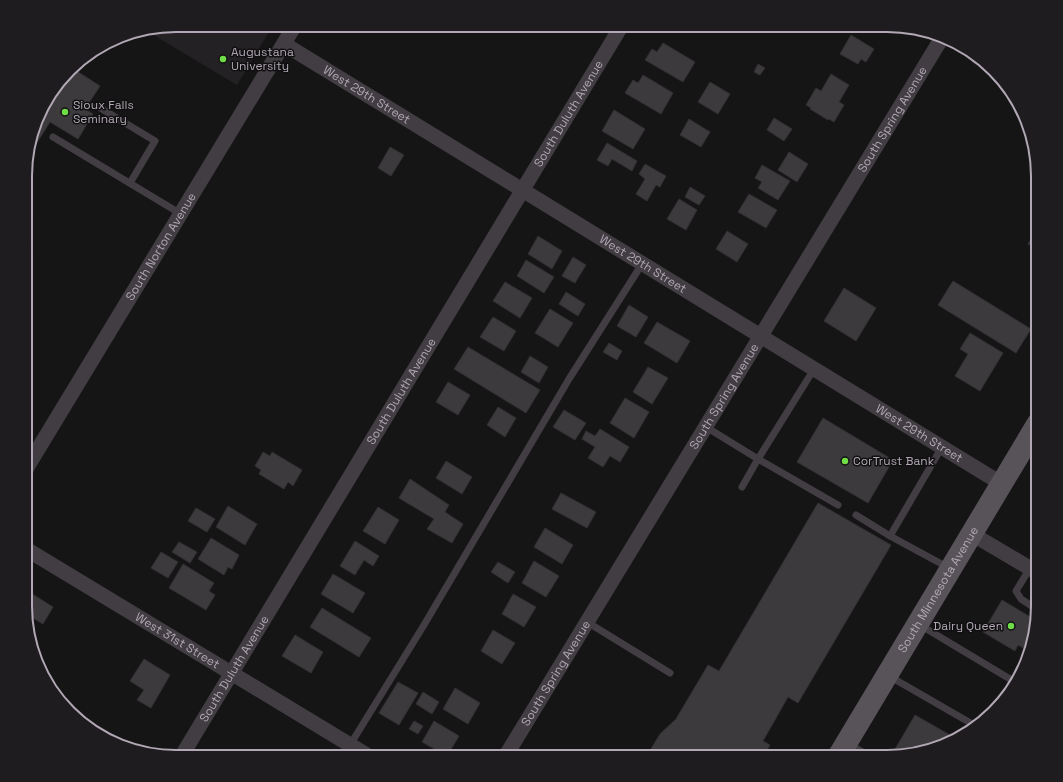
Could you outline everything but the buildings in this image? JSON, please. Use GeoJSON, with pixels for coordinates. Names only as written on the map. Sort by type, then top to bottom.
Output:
{"type":"FeatureCollection","features":[{"type":"Feature","properties":{"kind":"main road","name":"South Minnesota Avenue"},"geometry":{"type":"LineString","coordinates":[[843,750],[1031,435]]}},
{"type":"Feature","properties":{"kind":"street","name":"South Norton Avenue"},"geometry":{"type":"LineString","coordinates":[[32,459],[291,32]]}},
{"type":"Feature","properties":{"kind":"street","name":"South Duluth Avenue"},"geometry":{"type":"LineString","coordinates":[[186,750],[618,32]]}},
{"type":"Feature","properties":{"kind":"street","name":"South Spring Avenue"},"geometry":{"type":"LineString","coordinates":[[509,750],[939,42]]}},
{"type":"Feature","properties":{"kind":"street","name":"West 29th Street"},"geometry":{"type":"LineString","coordinates":[[284,44],[1002,484]]}},
{"type":"Feature","properties":{"kind":"street"},"geometry":{"type":"LineString","coordinates":[[972,534],[1031,569]]}},
{"type":"Feature","properties":{"kind":"street","name":"West 31st Street"},"geometry":{"type":"LineString","coordinates":[[32,553],[359,750]]}},
{"type":"Feature","properties":{"kind":"lane"},"geometry":{"type":"LineString","coordinates":[[97,106],[155,141],[130,184]]}},
{"type":"Feature","properties":{"kind":"lane"},"geometry":{"type":"LineString","coordinates":[[53,137],[181,214]]}},
{"type":"Feature","properties":{"kind":"lane"},"geometry":{"type":"LineString","coordinates":[[350,744],[424,625],[569,379],[642,264]]}},
{"type":"Feature","properties":{"kind":"lane"},"geometry":{"type":"LineString","coordinates":[[742,487],[814,369]]}},
{"type":"Feature","properties":{"kind":"lane"},"geometry":{"type":"LineString","coordinates":[[706,427],[758,460],[838,505]]}},
{"type":"Feature","properties":{"kind":"lane"},"geometry":{"type":"LineString","coordinates":[[890,536],[942,447]]}},
{"type":"Feature","properties":{"kind":"lane"},"geometry":{"type":"LineString","coordinates":[[856,515],[890,536],[951,569]]}},
{"type":"Feature","properties":{"kind":"lane"},"geometry":{"type":"LineString","coordinates":[[1031,574],[1016,591],[1021,599],[1031,605]]}},
{"type":"Feature","properties":{"kind":"lane"},"geometry":{"type":"LineString","coordinates":[[587,622],[670,673]]}},
{"type":"Feature","properties":{"kind":"lane"},"geometry":{"type":"LineString","coordinates":[[918,624],[1011,680]]}},
{"type":"Feature","properties":{"kind":"lane"},"geometry":{"type":"LineString","coordinates":[[887,675],[971,723]]}},
{"type":"Feature","properties":{"kind":"shaded area","name":"Augustana University"},"geometry":{"type":"Polygon","coordinates":[[[166,32],[269,32],[237,85],[152,34],[166,32]]]}},
{"type":"Feature","properties":{"kind":"place","name":"Augustana University"},"geometry":{"type":"Point","coordinates":[223,59]}},
{"type":"Feature","properties":{"kind":"place","name":"Sioux Falls Seminary"},"geometry":{"type":"Point","coordinates":[65,112]}},
{"type":"Feature","properties":{"kind":"place","name":"CorTrust Bank"},"geometry":{"type":"Point","coordinates":[845,461]}},
{"type":"Feature","properties":{"kind":"place","name":"Dairy Queen"},"geometry":{"type":"Point","coordinates":[1011,626]}}]}
